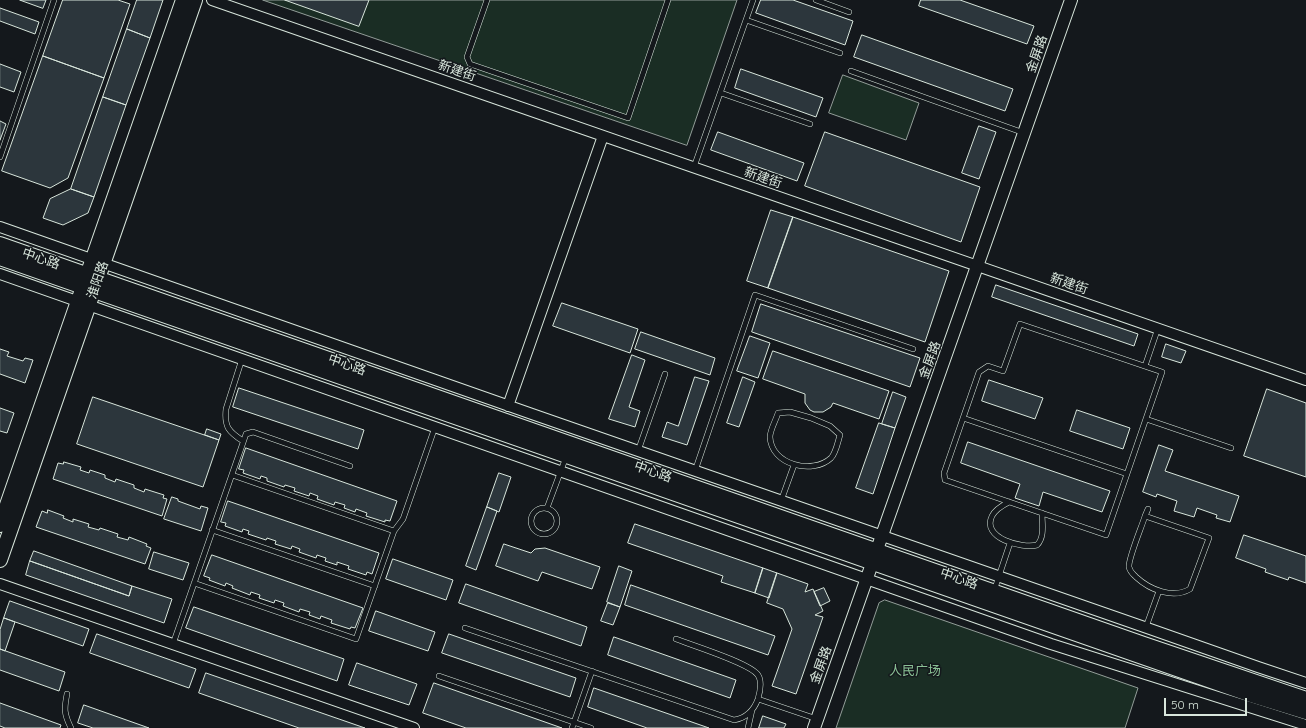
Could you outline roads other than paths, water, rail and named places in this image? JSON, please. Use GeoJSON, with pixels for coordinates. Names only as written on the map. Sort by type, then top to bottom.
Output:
{"type":"FeatureCollection","features":[{"type":"Feature","properties":{"kind":"main road","name":"淮阳路"},"geometry":{"type":"LineString","coordinates":[[0,525],[91,283],[183,0]]}},
{"type":"Feature","properties":{"kind":"main road","name":"淮阳路"},"geometry":{"type":"LineString","coordinates":[[98,262],[195,0]]}},
{"type":"Feature","properties":{"kind":"main road","name":"中心路"},"geometry":{"type":"LineString","coordinates":[[0,244],[91,283],[566,456],[875,556],[994,591],[1253,682],[1306,698]]}},
{"type":"Feature","properties":{"kind":"main road","name":"中心路"},"geometry":{"type":"LineString","coordinates":[[0,258],[91,283],[875,556],[1241,692],[1306,712]]}},
{"type":"Feature","properties":{"kind":"main road","name":"淮阳路"},"geometry":{"type":"LineString","coordinates":[[0,560],[83,304]]}},
{"type":"Feature","properties":{"kind":"street","name":"新建街"},"geometry":{"type":"LineString","coordinates":[[212,0],[1306,380]]}},
{"type":"Feature","properties":{"kind":"street","name":"金屏路"},"geometry":{"type":"LineString","coordinates":[[815,723],[1071,0]]}},
{"type":"Feature","properties":{"kind":"street"},"geometry":{"type":"LineString","coordinates":[[508,406],[603,136]]}},
{"type":"Feature","properties":{"kind":"street"},"geometry":{"type":"LineString","coordinates":[[0,227],[638,452],[1306,683]]}},
{"type":"Feature","properties":{"kind":"street"},"geometry":{"type":"LineString","coordinates":[[0,274],[1052,644],[1306,725]]}},
{"type":"Feature","properties":{"kind":"street"},"geometry":{"type":"LineString","coordinates":[[0,584],[414,728]]}},
{"type":"Feature","properties":{"kind":"lane"},"geometry":{"type":"LineString","coordinates":[[0,155],[54,0]]}},
{"type":"Feature","properties":{"kind":"lane"},"geometry":{"type":"LineString","coordinates":[[487,0],[468,57],[470,64],[628,118],[668,0]]}},
{"type":"Feature","properties":{"kind":"lane"},"geometry":{"type":"LineString","coordinates":[[694,168],[753,0]]}},
{"type":"Feature","properties":{"kind":"lane"},"geometry":{"type":"LineString","coordinates":[[816,0],[849,12]]}},
{"type":"Feature","properties":{"kind":"lane"},"geometry":{"type":"LineString","coordinates":[[746,20],[840,53]]}},
{"type":"Feature","properties":{"kind":"lane"},"geometry":{"type":"LineString","coordinates":[[850,71],[1024,133]]}},
{"type":"Feature","properties":{"kind":"lane"},"geometry":{"type":"LineString","coordinates":[[721,93],[810,124]]}},
{"type":"Feature","properties":{"kind":"lane"},"geometry":{"type":"LineString","coordinates":[[695,471],[755,295],[913,349]]}},
{"type":"Feature","properties":{"kind":"lane"},"geometry":{"type":"LineString","coordinates":[[1020,324],[1145,366],[1162,372],[1106,535],[945,480],[944,473],[979,372],[988,366],[1003,371],[1020,324]]}},
{"type":"Feature","properties":{"kind":"lane"},"geometry":{"type":"LineString","coordinates":[[1145,366],[1158,328]]}},
{"type":"Feature","properties":{"kind":"lane"},"geometry":{"type":"LineString","coordinates":[[242,360],[226,409],[225,417],[228,428],[232,434],[243,441]]}},
{"type":"Feature","properties":{"kind":"lane"},"geometry":{"type":"LineString","coordinates":[[638,452],[665,374]]}},
{"type":"Feature","properties":{"kind":"lane"},"geometry":{"type":"LineString","coordinates":[[790,412],[811,418],[830,426],[840,434],[832,457],[822,464],[794,465],[779,456],[773,448],[770,436],[778,413],[790,412]]}},
{"type":"Feature","properties":{"kind":"lane"},"geometry":{"type":"LineString","coordinates":[[963,418],[1127,474]]}},
{"type":"Feature","properties":{"kind":"lane"},"geometry":{"type":"LineString","coordinates":[[1146,419],[1231,448]]}},
{"type":"Feature","properties":{"kind":"lane"},"geometry":{"type":"LineString","coordinates":[[194,583],[356,639],[394,531],[403,519],[435,427]]}},
{"type":"Feature","properties":{"kind":"lane"},"geometry":{"type":"LineString","coordinates":[[172,644],[246,434],[253,432],[350,466]]}},
{"type":"Feature","properties":{"kind":"lane"},"geometry":{"type":"LineString","coordinates":[[547,508],[566,456]]}},
{"type":"Feature","properties":{"kind":"lane"},"geometry":{"type":"LineString","coordinates":[[782,501],[794,465]]}},
{"type":"Feature","properties":{"kind":"lane"},"geometry":{"type":"LineString","coordinates":[[232,474],[394,531]]}},
{"type":"Feature","properties":{"kind":"lane"},"geometry":{"type":"LineString","coordinates":[[1009,502],[993,514],[990,522],[996,534],[1010,543],[1027,546],[1037,545],[1040,542],[1042,531],[1042,513]]}},
{"type":"Feature","properties":{"kind":"lane"},"geometry":{"type":"LineString","coordinates":[[547,508],[555,514],[557,520],[556,525],[550,532],[540,534],[532,528],[530,519],[535,510],[547,508]]}},
{"type":"Feature","properties":{"kind":"lane"},"geometry":{"type":"LineString","coordinates":[[1145,516],[1209,538],[1190,589],[1178,593],[1169,593],[1142,583],[1131,572],[1129,563],[1145,516],[1148,509]]}},
{"type":"Feature","properties":{"kind":"lane"},"geometry":{"type":"LineString","coordinates":[[212,530],[375,586]]}},
{"type":"Feature","properties":{"kind":"lane"},"geometry":{"type":"LineString","coordinates":[[994,591],[1010,543]]}},
{"type":"Feature","properties":{"kind":"lane"},"geometry":{"type":"LineString","coordinates":[[1146,627],[1159,590]]}},
{"type":"Feature","properties":{"kind":"lane"},"geometry":{"type":"LineString","coordinates":[[465,628],[734,720],[740,719],[752,710]]}},
{"type":"Feature","properties":{"kind":"lane"},"geometry":{"type":"LineString","coordinates":[[676,639],[747,666],[758,674],[760,687],[758,699],[752,710],[748,728]]}},
{"type":"Feature","properties":{"kind":"lane"},"geometry":{"type":"LineString","coordinates":[[572,728],[592,671]]}},
{"type":"Feature","properties":{"kind":"lane"},"geometry":{"type":"LineString","coordinates":[[439,676],[591,728]]}},
{"type":"Feature","properties":{"kind":"lane"},"geometry":{"type":"LineString","coordinates":[[67,694],[64,710],[66,720],[71,728]]}},
{"type":"Feature","properties":{"kind":"lane"},"geometry":{"type":"LineString","coordinates":[[758,699],[815,723]]}},
{"type":"Feature","properties":{"kind":"park label","name":"人民广场"},"geometry":{"type":"Point","coordinates":[915,671]}}]}
